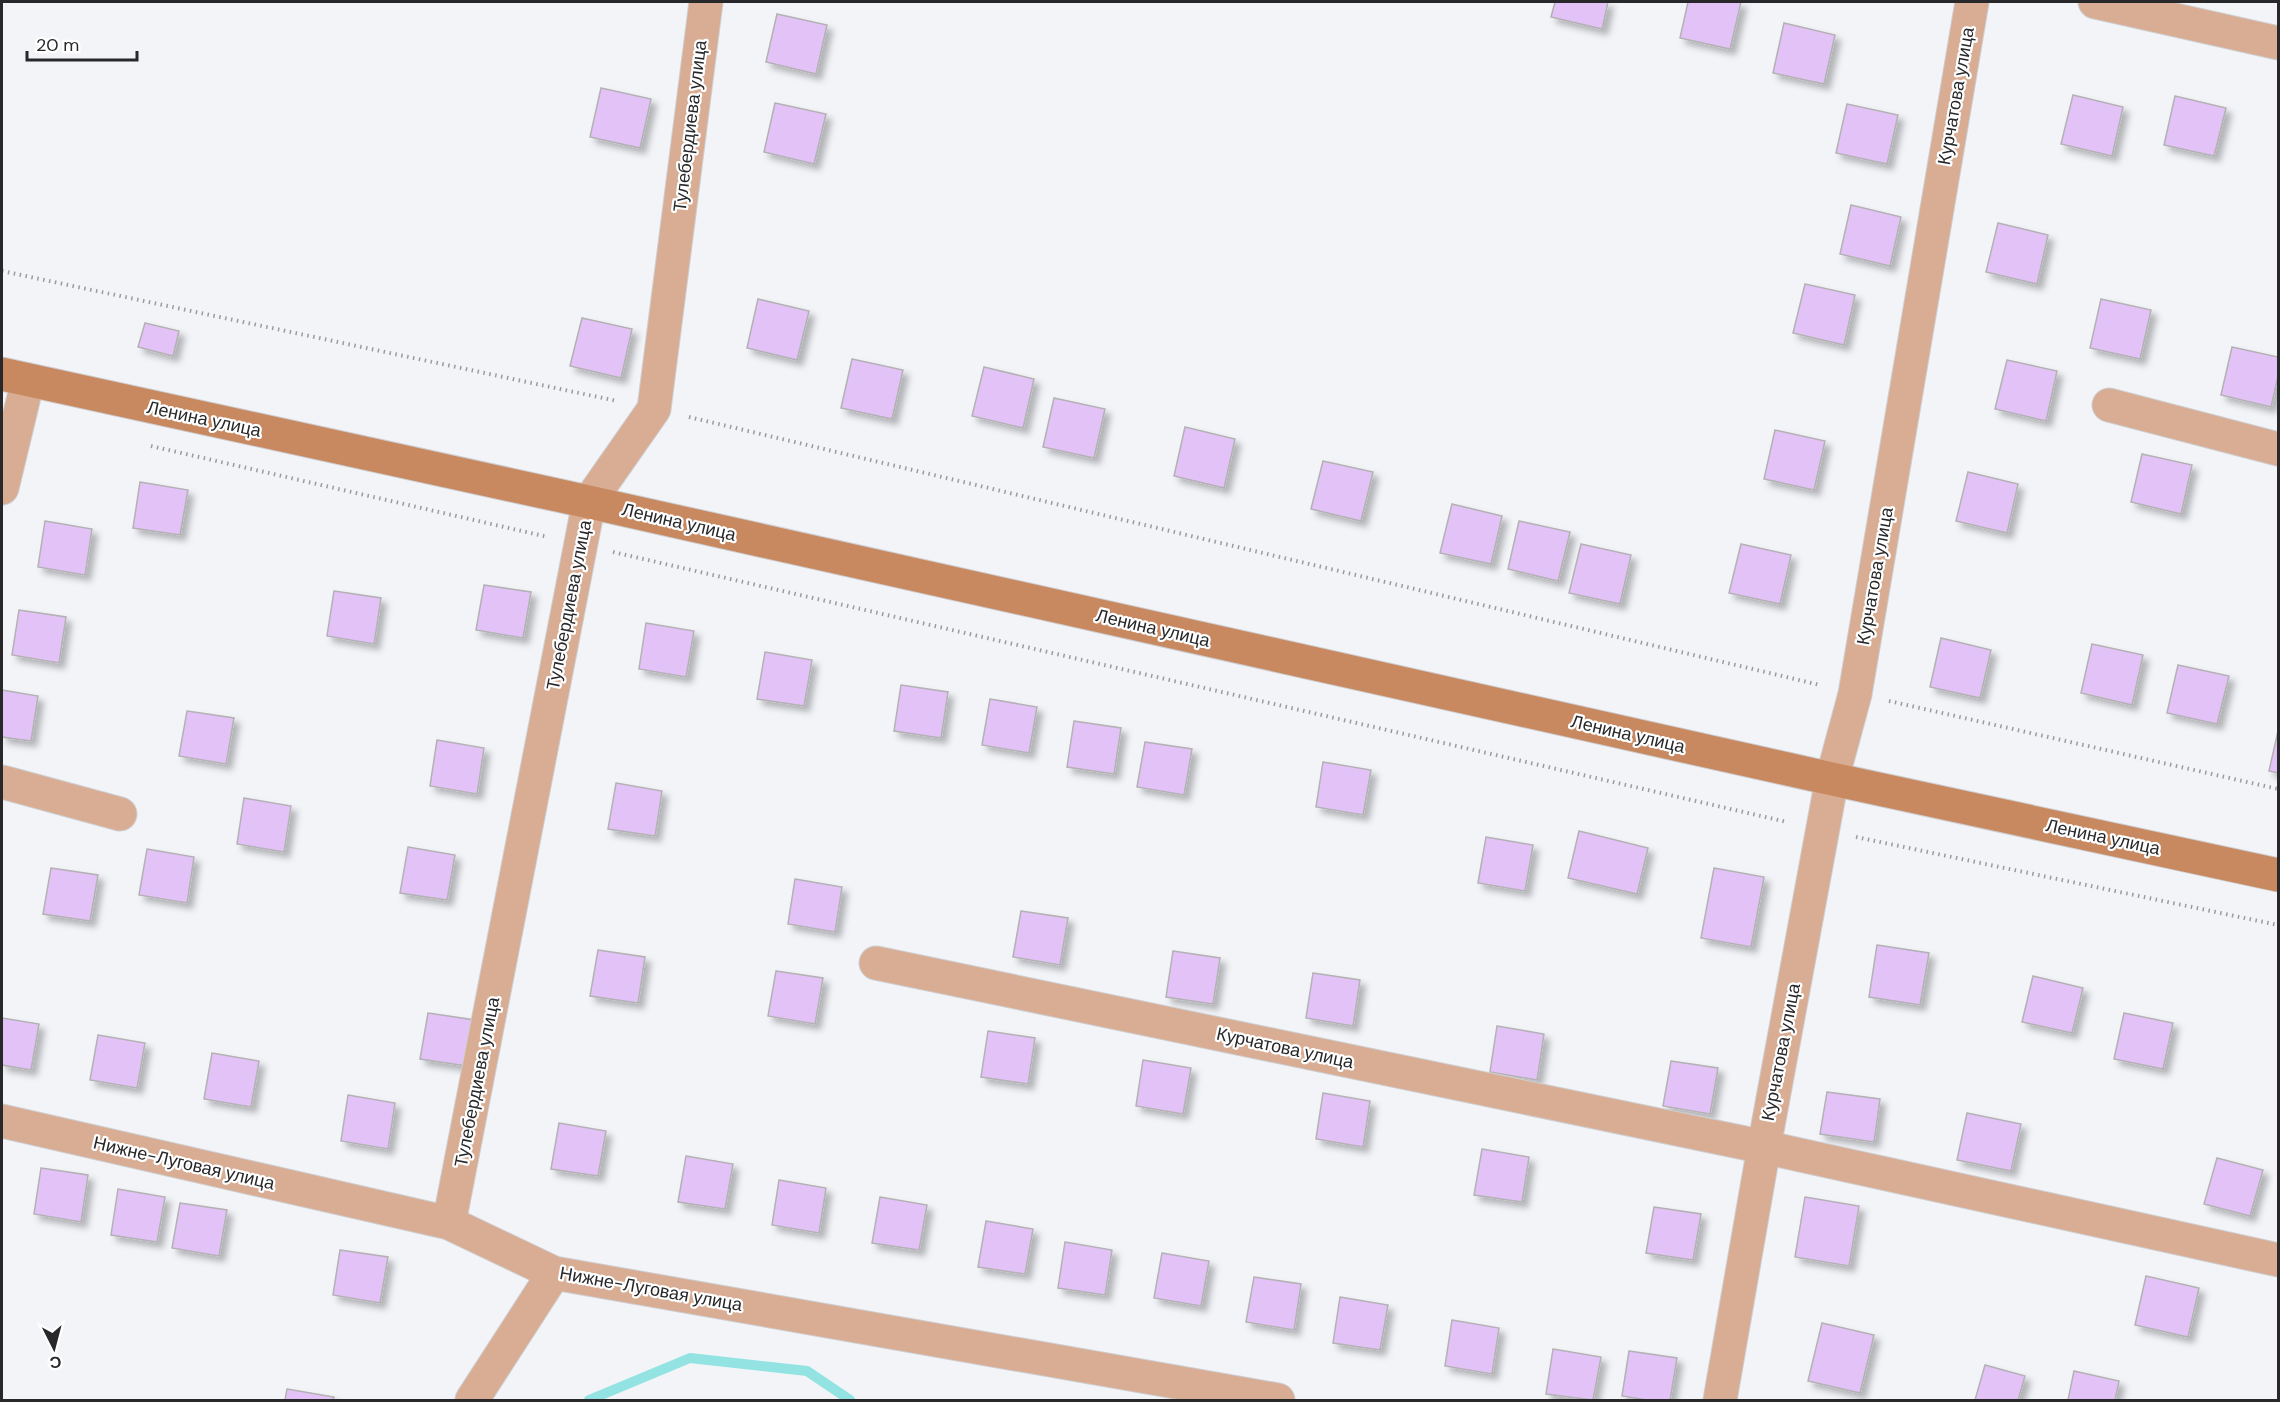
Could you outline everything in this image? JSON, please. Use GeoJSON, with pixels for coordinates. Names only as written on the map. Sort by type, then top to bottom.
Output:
{"type":"FeatureCollection","features":[{"type":"Feature","properties":{"kind":"main road","name":"Ленина улица"},"geometry":{"type":"LineString","coordinates":[[15,377],[2278,876]]}},
{"type":"Feature","properties":{"kind":"street","name":"Тулебердиева улица"},"geometry":{"type":"LineString","coordinates":[[449,1223],[589,502],[654,409],[706,2]]}},
{"type":"Feature","properties":{"kind":"street","name":"Курчатова улица"},"geometry":{"type":"LineString","coordinates":[[1720,1401],[1832,779],[1855,694],[1972,2]]}},
{"type":"Feature","properties":{"kind":"street"},"geometry":{"type":"LineString","coordinates":[[2095,2],[2278,43]]}},
{"type":"Feature","properties":{"kind":"street","name":"Ленина улица"},"geometry":{"type":"LineString","coordinates":[[2,488],[15,377]]}},
{"type":"Feature","properties":{"kind":"street"},"geometry":{"type":"LineString","coordinates":[[2109,405],[2278,449]]}},
{"type":"Feature","properties":{"kind":"street"},"geometry":{"type":"LineString","coordinates":[[2,782],[120,814]]}},
{"type":"Feature","properties":{"kind":"street","name":"Курчатова улица"},"geometry":{"type":"LineString","coordinates":[[876,963],[1764,1147],[2278,1260]]}},
{"type":"Feature","properties":{"kind":"street","name":"Нижне-Луговая улица"},"geometry":{"type":"LineString","coordinates":[[2,1121],[449,1223],[554,1273],[1278,1401]]}},
{"type":"Feature","properties":{"kind":"street"},"geometry":{"type":"LineString","coordinates":[[472,1401],[554,1273]]}},
{"type":"Feature","properties":{"kind":"path"},"geometry":{"type":"LineString","coordinates":[[2,271],[654,409],[1855,694],[2278,789]]}},
{"type":"Feature","properties":{"kind":"path"},"geometry":{"type":"LineString","coordinates":[[146,445],[1823,831],[2278,925]]}},
{"type":"Feature","properties":{"kind":"building"},"geometry":{"type":"Polygon","coordinates":[[[1555,2],[1608,2],[1602,29],[1551,17],[1555,2]]]}},
{"type":"Feature","properties":{"kind":"building"},"geometry":{"type":"Polygon","coordinates":[[[1688,2],[1741,2],[1730,49],[1680,38],[1688,2]]]}},
{"type":"Feature","properties":{"kind":"building"},"geometry":{"type":"Polygon","coordinates":[[[777,14],[827,25],[816,74],[766,62],[777,14]]]}},
{"type":"Feature","properties":{"kind":"building"},"geometry":{"type":"Polygon","coordinates":[[[1784,23],[1835,35],[1824,84],[1773,73],[1784,23]]]}},
{"type":"Feature","properties":{"kind":"building"},"geometry":{"type":"Polygon","coordinates":[[[601,88],[651,99],[640,148],[590,137],[601,88]]]}},
{"type":"Feature","properties":{"kind":"building"},"geometry":{"type":"Polygon","coordinates":[[[2073,95],[2123,107],[2112,156],[2061,144],[2073,95]]]}},
{"type":"Feature","properties":{"kind":"building"},"geometry":{"type":"Polygon","coordinates":[[[2175,96],[2226,108],[2214,156],[2164,145],[2175,96]]]}},
{"type":"Feature","properties":{"kind":"building"},"geometry":{"type":"Polygon","coordinates":[[[775,103],[826,114],[814,164],[764,152],[775,103]]]}},
{"type":"Feature","properties":{"kind":"building"},"geometry":{"type":"Polygon","coordinates":[[[1847,104],[1898,115],[1887,164],[1836,153],[1847,104]]]}},
{"type":"Feature","properties":{"kind":"building"},"geometry":{"type":"Polygon","coordinates":[[[1851,205],[1901,217],[1890,266],[1840,254],[1851,205]]]}},
{"type":"Feature","properties":{"kind":"building"},"geometry":{"type":"Polygon","coordinates":[[[1998,223],[2048,235],[2037,284],[1986,272],[1998,223]]]}},
{"type":"Feature","properties":{"kind":"building"},"geometry":{"type":"Polygon","coordinates":[[[1805,284],[1855,295],[1844,345],[1793,333],[1805,284]]]}},
{"type":"Feature","properties":{"kind":"building"},"geometry":{"type":"Polygon","coordinates":[[[758,299],[809,311],[797,360],[747,348],[758,299]]]}},
{"type":"Feature","properties":{"kind":"building"},"geometry":{"type":"Polygon","coordinates":[[[2101,299],[2151,310],[2140,359],[2090,348],[2101,299]]]}},
{"type":"Feature","properties":{"kind":"building"},"geometry":{"type":"Polygon","coordinates":[[[582,318],[632,329],[621,378],[570,366],[582,318]]]}},
{"type":"Feature","properties":{"kind":"building"},"geometry":{"type":"Polygon","coordinates":[[[145,323],[179,331],[173,356],[138,347],[145,323]]]}},
{"type":"Feature","properties":{"kind":"building"},"geometry":{"type":"Polygon","coordinates":[[[2232,347],[2278,357],[2278,376],[2271,407],[2221,395],[2232,347]]]}},
{"type":"Feature","properties":{"kind":"building"},"geometry":{"type":"Polygon","coordinates":[[[852,359],[903,370],[892,419],[841,408],[852,359]]]}},
{"type":"Feature","properties":{"kind":"building"},"geometry":{"type":"Polygon","coordinates":[[[2007,360],[2057,371],[2046,421],[1995,409],[2007,360]]]}},
{"type":"Feature","properties":{"kind":"building"},"geometry":{"type":"Polygon","coordinates":[[[984,367],[1034,379],[1023,428],[972,416],[984,367]]]}},
{"type":"Feature","properties":{"kind":"building"},"geometry":{"type":"Polygon","coordinates":[[[1054,398],[1105,409],[1094,458],[1043,447],[1054,398]]]}},
{"type":"Feature","properties":{"kind":"building"},"geometry":{"type":"Polygon","coordinates":[[[1185,427],[1235,439],[1224,488],[1174,476],[1185,427]]]}},
{"type":"Feature","properties":{"kind":"building"},"geometry":{"type":"Polygon","coordinates":[[[1775,430],[1825,441],[1814,490],[1764,479],[1775,430]]]}},
{"type":"Feature","properties":{"kind":"building"},"geometry":{"type":"Polygon","coordinates":[[[2142,454],[2192,465],[2181,514],[2131,502],[2142,454]]]}},
{"type":"Feature","properties":{"kind":"building"},"geometry":{"type":"Polygon","coordinates":[[[1323,461],[1373,472],[1361,521],[1311,509],[1323,461]]]}},
{"type":"Feature","properties":{"kind":"building"},"geometry":{"type":"Polygon","coordinates":[[[1968,472],[2018,484],[2007,533],[1956,521],[1968,472]]]}},
{"type":"Feature","properties":{"kind":"building"},"geometry":{"type":"Polygon","coordinates":[[[140,482],[188,490],[180,535],[133,528],[140,482]]]}},
{"type":"Feature","properties":{"kind":"building"},"geometry":{"type":"Polygon","coordinates":[[[1452,504],[1502,516],[1491,564],[1440,553],[1452,504]]]}},
{"type":"Feature","properties":{"kind":"building"},"geometry":{"type":"Polygon","coordinates":[[[45,521],[92,529],[85,575],[38,567],[45,521]]]}},
{"type":"Feature","properties":{"kind":"building"},"geometry":{"type":"Polygon","coordinates":[[[1519,521],[1570,532],[1558,581],[1508,569],[1519,521]]]}},
{"type":"Feature","properties":{"kind":"building"},"geometry":{"type":"Polygon","coordinates":[[[1581,544],[1631,555],[1620,604],[1569,593],[1581,544]]]}},
{"type":"Feature","properties":{"kind":"building"},"geometry":{"type":"Polygon","coordinates":[[[1741,544],[1791,555],[1780,604],[1729,593],[1741,544]]]}},
{"type":"Feature","properties":{"kind":"building"},"geometry":{"type":"Polygon","coordinates":[[[484,585],[531,592],[523,638],[476,630],[484,585]]]}},
{"type":"Feature","properties":{"kind":"building"},"geometry":{"type":"Polygon","coordinates":[[[334,591],[381,598],[374,644],[327,636],[334,591]]]}},
{"type":"Feature","properties":{"kind":"building"},"geometry":{"type":"Polygon","coordinates":[[[19,610],[66,617],[59,663],[12,655],[19,610]]]}},
{"type":"Feature","properties":{"kind":"building"},"geometry":{"type":"Polygon","coordinates":[[[646,623],[694,631],[686,677],[639,669],[646,623]]]}},
{"type":"Feature","properties":{"kind":"building"},"geometry":{"type":"Polygon","coordinates":[[[1941,638],[1991,650],[1980,698],[1930,687],[1941,638]]]}},
{"type":"Feature","properties":{"kind":"building"},"geometry":{"type":"Polygon","coordinates":[[[2092,644],[2143,655],[2132,705],[2081,693],[2092,644]]]}},
{"type":"Feature","properties":{"kind":"building"},"geometry":{"type":"Polygon","coordinates":[[[765,652],[812,660],[804,706],[757,699],[765,652]]]}},
{"type":"Feature","properties":{"kind":"building"},"geometry":{"type":"Polygon","coordinates":[[[2178,665],[2229,676],[2217,724],[2167,713],[2178,665]]]}},
{"type":"Feature","properties":{"kind":"building"},"geometry":{"type":"Polygon","coordinates":[[[901,685],[948,692],[941,738],[894,731],[901,685]]]}},
{"type":"Feature","properties":{"kind":"building"},"geometry":{"type":"Polygon","coordinates":[[[2,690],[38,696],[31,741],[2,737],[2,690]]]}},
{"type":"Feature","properties":{"kind":"building"},"geometry":{"type":"Polygon","coordinates":[[[990,699],[1037,707],[1029,753],[982,745],[990,699]]]}},
{"type":"Feature","properties":{"kind":"building"},"geometry":{"type":"Polygon","coordinates":[[[187,711],[234,718],[226,764],[179,756],[187,711]]]}},
{"type":"Feature","properties":{"kind":"building"},"geometry":{"type":"Polygon","coordinates":[[[1074,721],[1121,728],[1114,774],[1067,767],[1074,721]]]}},
{"type":"Feature","properties":{"kind":"building"},"geometry":{"type":"Polygon","coordinates":[[[2278,731],[2278,773],[2269,771],[2278,731]]]}},
{"type":"Feature","properties":{"kind":"building"},"geometry":{"type":"Polygon","coordinates":[[[437,740],[484,748],[477,794],[430,786],[437,740]]]}},
{"type":"Feature","properties":{"kind":"building"},"geometry":{"type":"Polygon","coordinates":[[[1145,742],[1192,749],[1184,795],[1137,787],[1145,742]]]}},
{"type":"Feature","properties":{"kind":"building"},"geometry":{"type":"Polygon","coordinates":[[[1323,762],[1371,770],[1363,815],[1316,807],[1323,762]]]}},
{"type":"Feature","properties":{"kind":"building"},"geometry":{"type":"Polygon","coordinates":[[[616,783],[662,791],[655,836],[608,829],[616,783]]]}},
{"type":"Feature","properties":{"kind":"building"},"geometry":{"type":"Polygon","coordinates":[[[244,798],[291,806],[284,852],[237,844],[244,798]]]}},
{"type":"Feature","properties":{"kind":"building"},"geometry":{"type":"Polygon","coordinates":[[[1579,831],[1648,848],[1637,894],[1568,878],[1579,831]]]}},
{"type":"Feature","properties":{"kind":"building"},"geometry":{"type":"Polygon","coordinates":[[[1486,837],[1533,845],[1525,891],[1478,883],[1486,837]]]}},
{"type":"Feature","properties":{"kind":"building"},"geometry":{"type":"Polygon","coordinates":[[[408,847],[455,855],[447,900],[400,893],[408,847]]]}},
{"type":"Feature","properties":{"kind":"building"},"geometry":{"type":"Polygon","coordinates":[[[147,849],[194,857],[187,903],[139,895],[147,849]]]}},
{"type":"Feature","properties":{"kind":"building"},"geometry":{"type":"Polygon","coordinates":[[[51,868],[98,875],[90,921],[43,914],[51,868]]]}},
{"type":"Feature","properties":{"kind":"building"},"geometry":{"type":"Polygon","coordinates":[[[1714,868],[1764,877],[1751,947],[1701,938],[1714,868]]]}},
{"type":"Feature","properties":{"kind":"building"},"geometry":{"type":"Polygon","coordinates":[[[795,879],[842,887],[835,932],[788,924],[795,879]]]}},
{"type":"Feature","properties":{"kind":"building"},"geometry":{"type":"Polygon","coordinates":[[[1021,911],[1068,918],[1060,965],[1013,957],[1021,911]]]}},
{"type":"Feature","properties":{"kind":"building"},"geometry":{"type":"Polygon","coordinates":[[[1877,945],[1929,953],[1920,1005],[1869,997],[1877,945]]]}},
{"type":"Feature","properties":{"kind":"building"},"geometry":{"type":"Polygon","coordinates":[[[598,950],[645,957],[638,1003],[590,996],[598,950]]]}},
{"type":"Feature","properties":{"kind":"building"},"geometry":{"type":"Polygon","coordinates":[[[1173,951],[1220,958],[1213,1004],[1166,997],[1173,951]]]}},
{"type":"Feature","properties":{"kind":"building"},"geometry":{"type":"Polygon","coordinates":[[[776,971],[823,978],[815,1024],[768,1016],[776,971]]]}},
{"type":"Feature","properties":{"kind":"building"},"geometry":{"type":"Polygon","coordinates":[[[1313,973],[1360,980],[1353,1026],[1306,1018],[1313,973]]]}},
{"type":"Feature","properties":{"kind":"building"},"geometry":{"type":"Polygon","coordinates":[[[2033,976],[2083,988],[2072,1033],[2022,1022],[2033,976]]]}},
{"type":"Feature","properties":{"kind":"building"},"geometry":{"type":"Polygon","coordinates":[[[428,1013],[475,1020],[467,1066],[420,1059],[428,1013]]]}},
{"type":"Feature","properties":{"kind":"building"},"geometry":{"type":"Polygon","coordinates":[[[2124,1013],[2173,1023],[2163,1069],[2114,1059],[2124,1013]]]}},
{"type":"Feature","properties":{"kind":"building"},"geometry":{"type":"Polygon","coordinates":[[[2,1018],[39,1024],[31,1070],[2,1065],[2,1018]]]}},
{"type":"Feature","properties":{"kind":"building"},"geometry":{"type":"Polygon","coordinates":[[[1497,1026],[1544,1034],[1537,1080],[1490,1072],[1497,1026]]]}},
{"type":"Feature","properties":{"kind":"building"},"geometry":{"type":"Polygon","coordinates":[[[988,1031],[1035,1038],[1028,1084],[981,1077],[988,1031]]]}},
{"type":"Feature","properties":{"kind":"building"},"geometry":{"type":"Polygon","coordinates":[[[98,1035],[145,1043],[137,1088],[90,1080],[98,1035]]]}},
{"type":"Feature","properties":{"kind":"building"},"geometry":{"type":"Polygon","coordinates":[[[212,1053],[259,1061],[251,1107],[204,1099],[212,1053]]]}},
{"type":"Feature","properties":{"kind":"building"},"geometry":{"type":"Polygon","coordinates":[[[1143,1060],[1191,1068],[1183,1114],[1136,1106],[1143,1060]]]}},
{"type":"Feature","properties":{"kind":"building"},"geometry":{"type":"Polygon","coordinates":[[[1671,1061],[1718,1068],[1710,1114],[1663,1106],[1671,1061]]]}},
{"type":"Feature","properties":{"kind":"building"},"geometry":{"type":"Polygon","coordinates":[[[1827,1092],[1880,1099],[1874,1142],[1820,1134],[1827,1092]]]}},
{"type":"Feature","properties":{"kind":"building"},"geometry":{"type":"Polygon","coordinates":[[[1323,1093],[1370,1101],[1363,1147],[1316,1139],[1323,1093]]]}},
{"type":"Feature","properties":{"kind":"building"},"geometry":{"type":"Polygon","coordinates":[[[348,1095],[395,1103],[388,1149],[341,1141],[348,1095]]]}},
{"type":"Feature","properties":{"kind":"building"},"geometry":{"type":"Polygon","coordinates":[[[1967,1113],[2021,1124],[2011,1171],[1957,1160],[1967,1113]]]}},
{"type":"Feature","properties":{"kind":"building"},"geometry":{"type":"Polygon","coordinates":[[[559,1123],[606,1131],[598,1176],[551,1169],[559,1123]]]}},
{"type":"Feature","properties":{"kind":"building"},"geometry":{"type":"Polygon","coordinates":[[[1482,1149],[1529,1157],[1522,1202],[1474,1195],[1482,1149]]]}},
{"type":"Feature","properties":{"kind":"building"},"geometry":{"type":"Polygon","coordinates":[[[686,1156],[733,1164],[725,1209],[678,1202],[686,1156]]]}},
{"type":"Feature","properties":{"kind":"building"},"geometry":{"type":"Polygon","coordinates":[[[2217,1158],[2263,1170],[2250,1216],[2204,1204],[2217,1158]]]}},
{"type":"Feature","properties":{"kind":"building"},"geometry":{"type":"Polygon","coordinates":[[[41,1168],[88,1175],[81,1222],[34,1214],[41,1168]]]}},
{"type":"Feature","properties":{"kind":"building"},"geometry":{"type":"Polygon","coordinates":[[[779,1180],[826,1188],[819,1233],[772,1225],[779,1180]]]}},
{"type":"Feature","properties":{"kind":"building"},"geometry":{"type":"Polygon","coordinates":[[[118,1189],[165,1197],[157,1242],[111,1235],[118,1189]]]}},
{"type":"Feature","properties":{"kind":"building"},"geometry":{"type":"Polygon","coordinates":[[[880,1197],[927,1205],[919,1250],[872,1243],[880,1197]]]}},
{"type":"Feature","properties":{"kind":"building"},"geometry":{"type":"Polygon","coordinates":[[[1805,1197],[1859,1206],[1849,1266],[1795,1257],[1805,1197]]]}},
{"type":"Feature","properties":{"kind":"building"},"geometry":{"type":"Polygon","coordinates":[[[180,1203],[227,1210],[219,1256],[172,1248],[180,1203]]]}},
{"type":"Feature","properties":{"kind":"building"},"geometry":{"type":"Polygon","coordinates":[[[1654,1207],[1701,1214],[1693,1260],[1646,1253],[1654,1207]]]}},
{"type":"Feature","properties":{"kind":"building"},"geometry":{"type":"Polygon","coordinates":[[[986,1221],[1033,1229],[1025,1274],[978,1267],[986,1221]]]}},
{"type":"Feature","properties":{"kind":"building"},"geometry":{"type":"Polygon","coordinates":[[[1065,1242],[1112,1250],[1105,1295],[1058,1288],[1065,1242]]]}},
{"type":"Feature","properties":{"kind":"building"},"geometry":{"type":"Polygon","coordinates":[[[340,1250],[388,1257],[380,1303],[333,1295],[340,1250]]]}},
{"type":"Feature","properties":{"kind":"building"},"geometry":{"type":"Polygon","coordinates":[[[1162,1253],[1209,1261],[1201,1306],[1154,1298],[1162,1253]]]}},
{"type":"Feature","properties":{"kind":"building"},"geometry":{"type":"Polygon","coordinates":[[[2146,1276],[2199,1288],[2188,1337],[2135,1325],[2146,1276]]]}},
{"type":"Feature","properties":{"kind":"building"},"geometry":{"type":"Polygon","coordinates":[[[1254,1277],[1301,1284],[1294,1330],[1246,1322],[1254,1277]]]}},
{"type":"Feature","properties":{"kind":"building"},"geometry":{"type":"Polygon","coordinates":[[[1340,1297],[1388,1305],[1380,1350],[1333,1343],[1340,1297]]]}},
{"type":"Feature","properties":{"kind":"building"},"geometry":{"type":"Polygon","coordinates":[[[1452,1320],[1499,1328],[1492,1374],[1445,1366],[1452,1320]]]}},
{"type":"Feature","properties":{"kind":"building"},"geometry":{"type":"Polygon","coordinates":[[[1822,1323],[1874,1335],[1860,1393],[1808,1381],[1822,1323]]]}},
{"type":"Feature","properties":{"kind":"building"},"geometry":{"type":"Polygon","coordinates":[[[1553,1349],[1601,1357],[1593,1400],[1546,1394],[1553,1349]]]}},
{"type":"Feature","properties":{"kind":"building"},"geometry":{"type":"Polygon","coordinates":[[[1629,1351],[1677,1358],[1670,1400],[1647,1400],[1622,1396],[1629,1351]]]}},
{"type":"Feature","properties":{"kind":"building"},"geometry":{"type":"Polygon","coordinates":[[[1985,1365],[2025,1376],[2018,1400],[1975,1400],[1985,1365]]]}},
{"type":"Feature","properties":{"kind":"building"},"geometry":{"type":"Polygon","coordinates":[[[2074,1371],[2119,1381],[2115,1400],[2068,1400],[2074,1371]]]}},
{"type":"Feature","properties":{"kind":"building"},"geometry":{"type":"Polygon","coordinates":[[[287,1389],[334,1397],[333,1400],[285,1400],[287,1389]]]}},
{"type":"Feature","properties":{"kind":"waterway"},"geometry":{"type":"LineString","coordinates":[[589,1400],[690,1358],[807,1371],[850,1400]]}}]}
